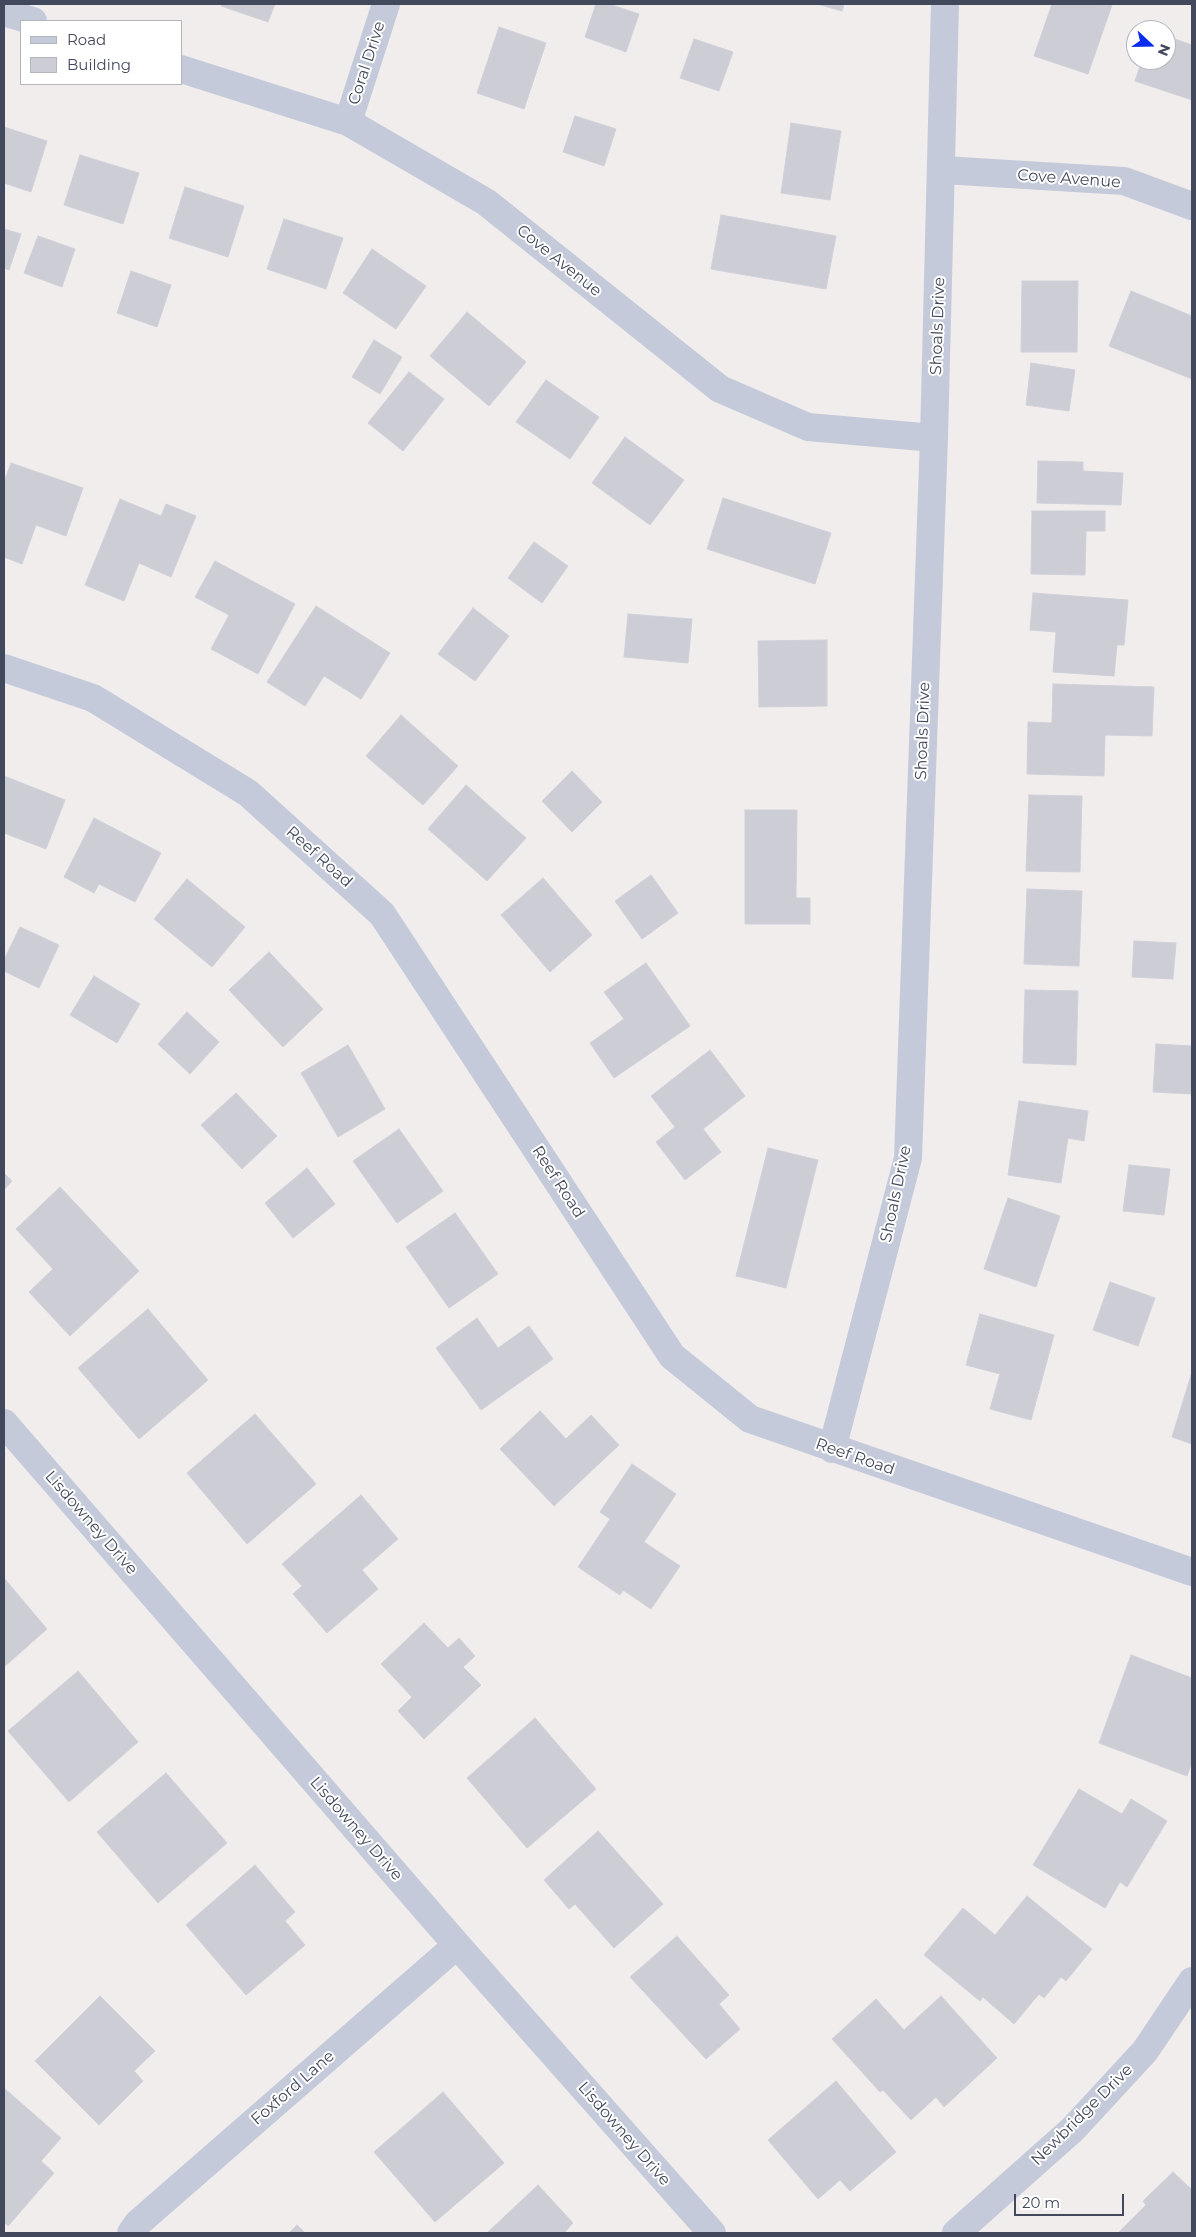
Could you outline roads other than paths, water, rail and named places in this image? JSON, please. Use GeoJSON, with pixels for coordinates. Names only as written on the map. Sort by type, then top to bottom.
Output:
{"type":"FeatureCollection","features":[{"type":"Feature","properties":{"kind":"street","name":"Coral Drive"},"geometry":{"type":"LineString","coordinates":[[348,122],[386,4]]}},
{"type":"Feature","properties":{"kind":"street","name":"Shoals Drive"},"geometry":{"type":"LineString","coordinates":[[832,1449],[908,1158],[943,170],[945,4]]}},
{"type":"Feature","properties":{"kind":"street"},"geometry":{"type":"LineString","coordinates":[[4,12],[29,20]]}},
{"type":"Feature","properties":{"kind":"street","name":"Cove Avenue"},"geometry":{"type":"LineString","coordinates":[[182,69],[348,122],[486,202],[720,389],[808,427],[934,438]]}},
{"type":"Feature","properties":{"kind":"street","name":"Cove Avenue"},"geometry":{"type":"LineString","coordinates":[[943,170],[1124,181],[1192,206]]}},
{"type":"Feature","properties":{"kind":"street","name":"Reef Road"},"geometry":{"type":"LineString","coordinates":[[4,668],[93,698],[248,793],[382,914],[672,1356],[750,1419],[832,1449],[1192,1572]]}},
{"type":"Feature","properties":{"kind":"street","name":"Lisdowney Drive"},"geometry":{"type":"LineString","coordinates":[[4,1423],[456,1945],[712,2233]]}},
{"type":"Feature","properties":{"kind":"street","name":"Foxford Lane"},"geometry":{"type":"LineString","coordinates":[[131,2233],[138,2223],[456,1945]]}},
{"type":"Feature","properties":{"kind":"street","name":"Newbridge Drive"},"geometry":{"type":"LineString","coordinates":[[956,2233],[1073,2129],[1145,2051],[1192,1981]]}}]}
